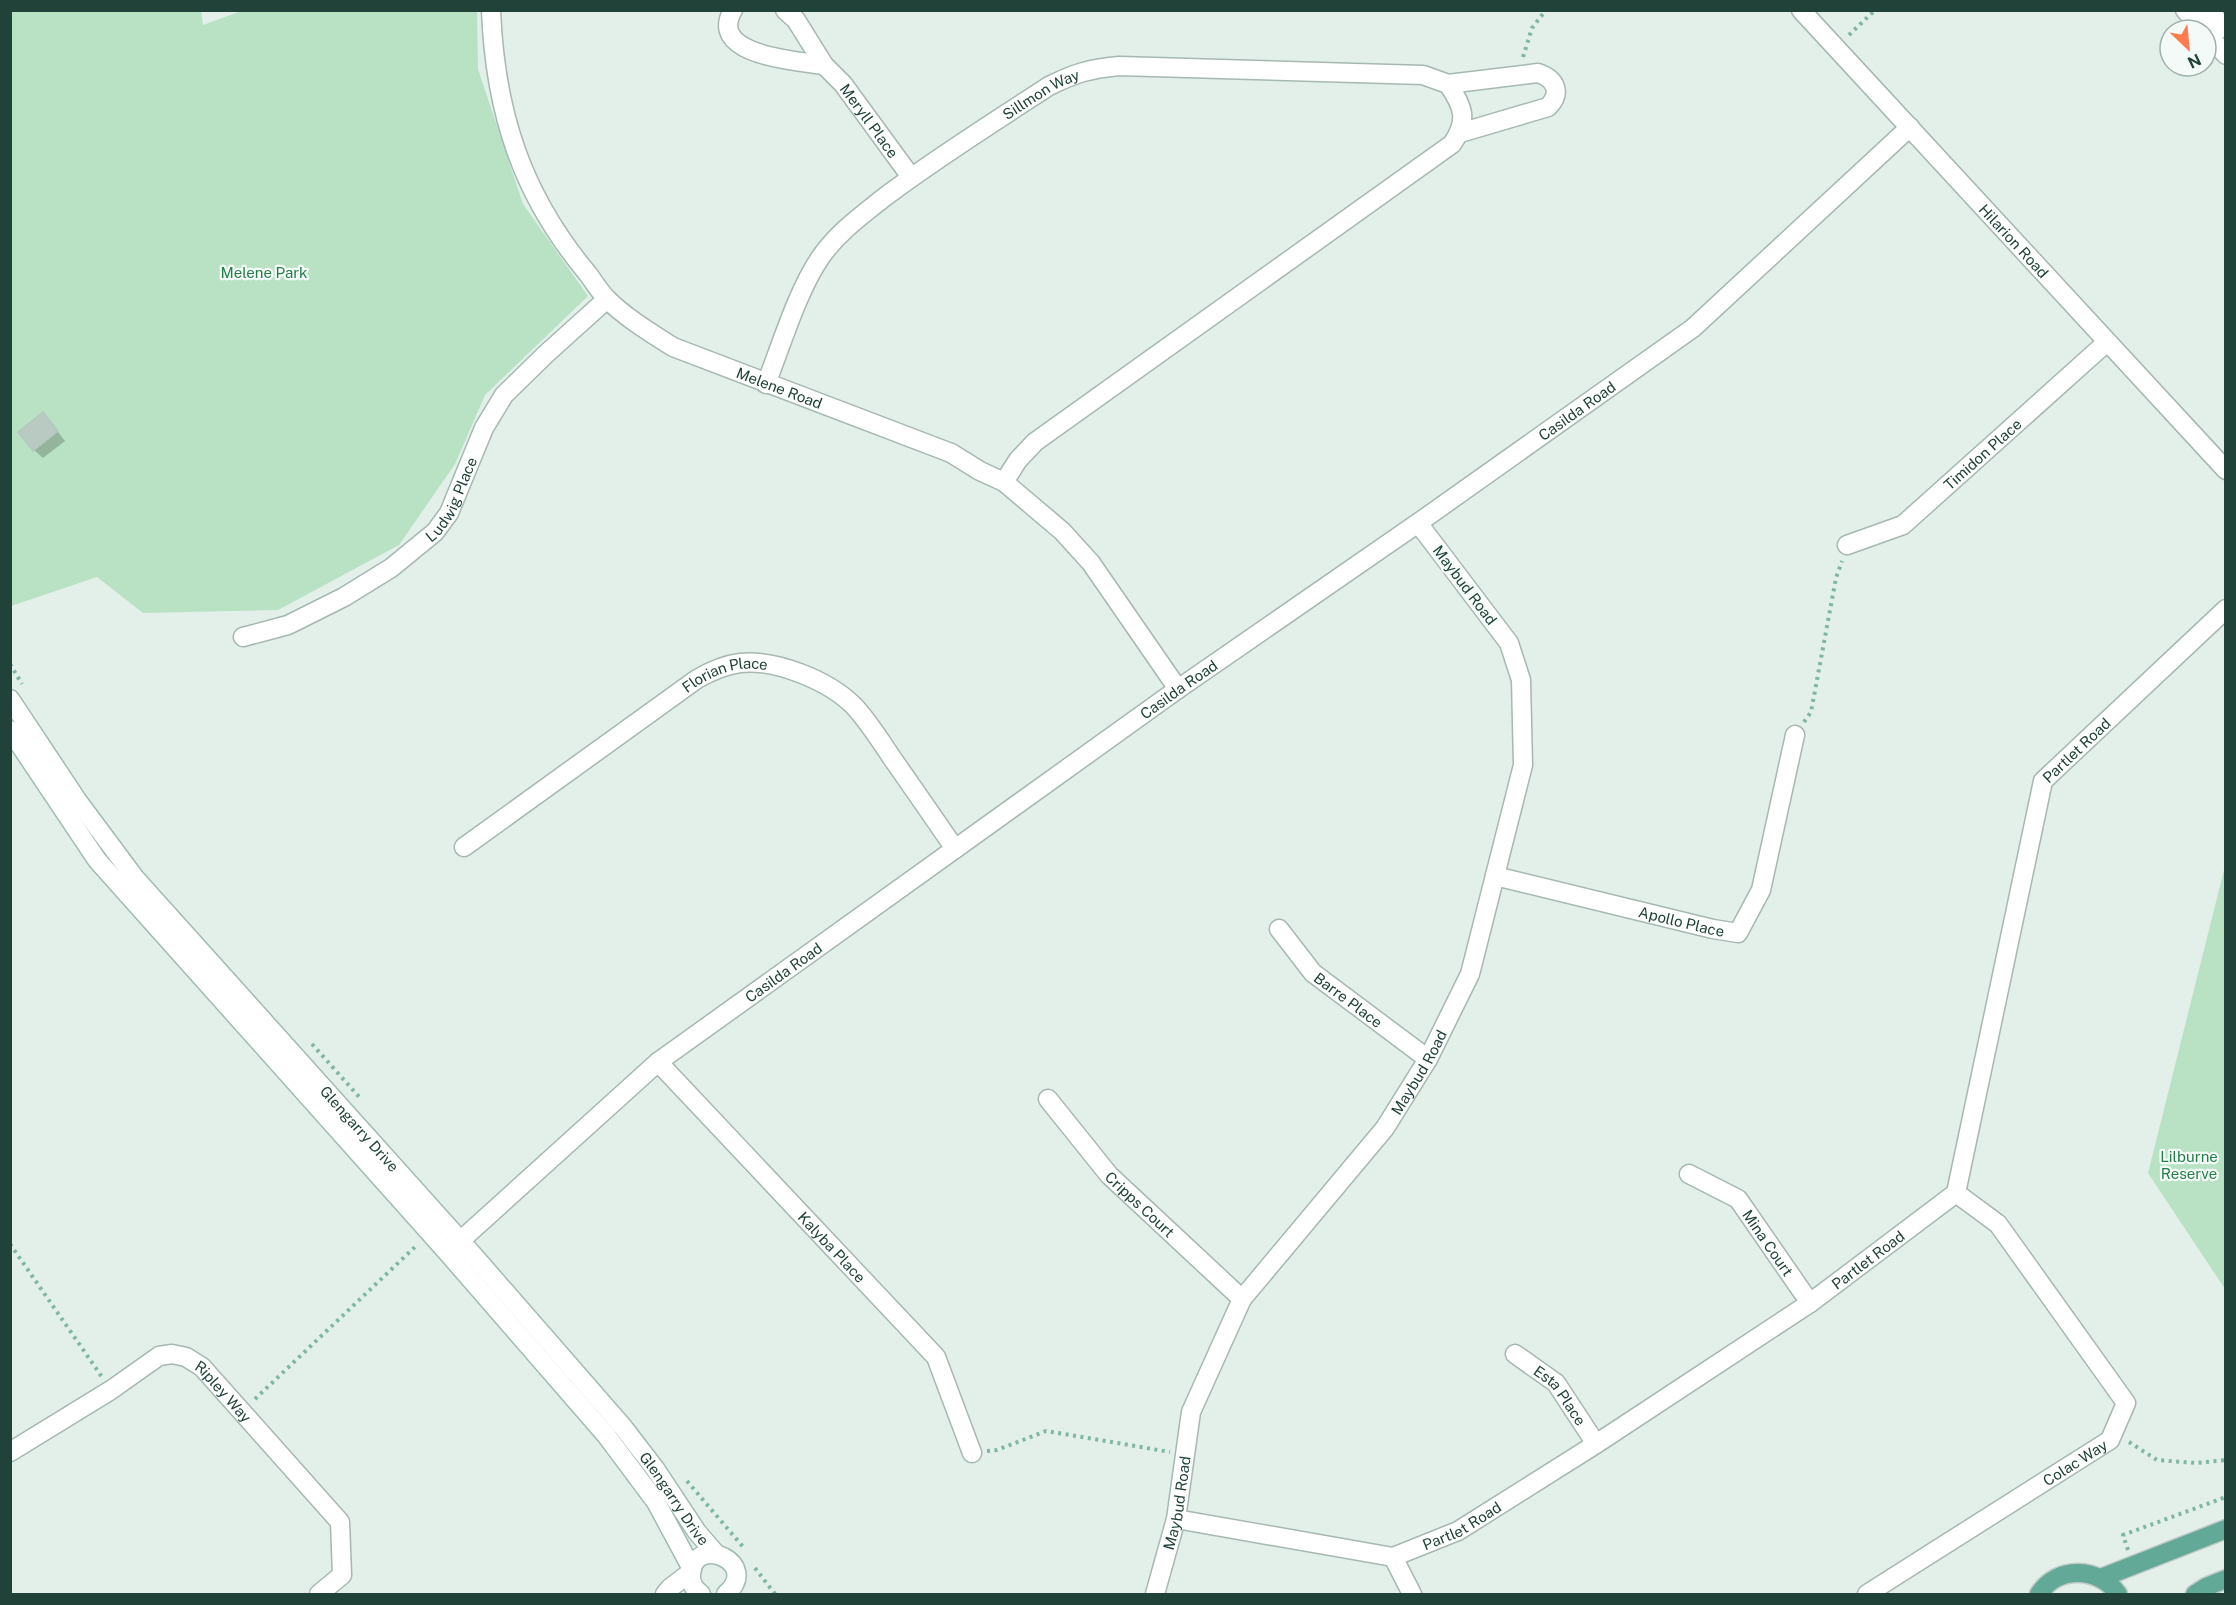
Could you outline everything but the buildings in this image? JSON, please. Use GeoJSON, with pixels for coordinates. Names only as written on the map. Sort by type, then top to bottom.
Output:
{"type":"FeatureCollection","features":[{"type":"Feature","properties":{"kind":"main road"},"geometry":{"type":"LineString","coordinates":[[2101,1578],[2226,1529]]}},
{"type":"Feature","properties":{"kind":"main road"},"geometry":{"type":"LineString","coordinates":[[2039,1594],[2056,1578],[2071,1573],[2086,1573],[2101,1578],[2118,1594]]}},
{"type":"Feature","properties":{"kind":"main road"},"geometry":{"type":"LineString","coordinates":[[2200,1591],[2226,1579]]}},
{"type":"Feature","properties":{"kind":"street","name":"Melene Road"},"geometry":{"type":"LineString","coordinates":[[491,10],[492,45],[499,90],[505,119],[521,164],[540,207],[568,251],[607,299],[641,326],[674,347],[951,453],[980,471],[1004,482],[1062,531],[1091,563],[1178,688]]}},
{"type":"Feature","properties":{"kind":"street"},"geometry":{"type":"LineString","coordinates":[[733,10],[728,24],[730,34],[739,44],[752,52],[824,65]]}},
{"type":"Feature","properties":{"kind":"street","name":"Meryll Place"},"geometry":{"type":"LineString","coordinates":[[785,10],[796,20],[824,65],[843,84],[911,177]]}},
{"type":"Feature","properties":{"kind":"street","name":"Hilarion Road"},"geometry":{"type":"LineString","coordinates":[[1801,10],[2226,470]]}},
{"type":"Feature","properties":{"kind":"street"},"geometry":{"type":"LineString","coordinates":[[2208,10],[2226,29]]}},
{"type":"Feature","properties":{"kind":"street","name":"Sillmon Way"},"geometry":{"type":"LineString","coordinates":[[766,384],[807,280],[835,239],[860,216],[911,177],[1048,86],[1085,70],[1119,66],[1423,75],[1448,84],[1538,73],[1548,76],[1554,83],[1557,92],[1554,101],[1548,107],[1460,133],[1452,144],[1035,442],[1018,460],[1004,482]]}},
{"type":"Feature","properties":{"kind":"street"},"geometry":{"type":"LineString","coordinates":[[1448,84],[1461,108],[1463,120],[1460,133]]}},
{"type":"Feature","properties":{"kind":"street","name":"Casilda Road"},"geometry":{"type":"LineString","coordinates":[[454,1246],[658,1062],[1178,688],[1419,523],[1693,328],[1910,127]]}},
{"type":"Feature","properties":{"kind":"street","name":"Ludwig Place"},"geometry":{"type":"LineString","coordinates":[[243,637],[288,625],[344,597],[391,568],[435,532],[449,513],[484,428],[504,395],[607,299]]}},
{"type":"Feature","properties":{"kind":"street","name":"Timidon Place"},"geometry":{"type":"LineString","coordinates":[[1847,545],[1903,525],[2107,342]]}},
{"type":"Feature","properties":{"kind":"street","name":"Maybud Road"},"geometry":{"type":"LineString","coordinates":[[1155,1594],[1176,1519],[1191,1412],[1242,1299],[1384,1128],[1428,1059],[1470,974],[1523,765],[1521,680],[1509,643],[1419,523]]}},
{"type":"Feature","properties":{"kind":"street","name":"Partlet Road"},"geometry":{"type":"LineString","coordinates":[[1393,1557],[1458,1531],[1596,1444],[1810,1303],[1956,1193],[2043,781],[2226,609]]}},
{"type":"Feature","properties":{"kind":"street","name":"Florian Place"},"geometry":{"type":"LineString","coordinates":[[464,847],[697,679],[716,668],[740,663],[768,664],[790,670],[822,684],[853,705],[955,849]]}},
{"type":"Feature","properties":{"kind":"street","name":"Glengarry Drive"},"geometry":{"type":"LineString","coordinates":[[17,693],[82,807],[135,879],[454,1246],[624,1458],[656,1502],[691,1571],[692,1584],[701,1594]]}},
{"type":"Feature","properties":{"kind":"street","name":"Glengarry Drive"},"geometry":{"type":"LineString","coordinates":[[10,730],[97,860],[629,1433],[697,1533],[716,1554],[731,1563],[735,1570],[734,1590]]}},
{"type":"Feature","properties":{"kind":"street","name":"Apollo Place"},"geometry":{"type":"LineString","coordinates":[[1495,876],[1713,929],[1738,933],[1761,890],[1795,735]]}},
{"type":"Feature","properties":{"kind":"street","name":"Barre Place"},"geometry":{"type":"LineString","coordinates":[[1279,929],[1313,973],[1428,1059]]}},
{"type":"Feature","properties":{"kind":"street","name":"Kalyba Place"},"geometry":{"type":"LineString","coordinates":[[658,1062],[936,1357],[972,1453]]}},
{"type":"Feature","properties":{"kind":"street","name":"Cripps Court"},"geometry":{"type":"LineString","coordinates":[[1048,1099],[1109,1175],[1242,1299]]}},
{"type":"Feature","properties":{"kind":"street","name":"Mina Court"},"geometry":{"type":"LineString","coordinates":[[1689,1174],[1738,1199],[1810,1303]]}},
{"type":"Feature","properties":{"kind":"street","name":"Colac Way"},"geometry":{"type":"LineString","coordinates":[[1867,1594],[2110,1440],[2126,1403],[1998,1224],[1956,1193]]}},
{"type":"Feature","properties":{"kind":"street","name":"Ripley Way"},"geometry":{"type":"LineString","coordinates":[[10,1452],[111,1390],[159,1356],[172,1354],[186,1357],[202,1367],[340,1522],[342,1575],[319,1594]]}},
{"type":"Feature","properties":{"kind":"street","name":"Esta Place"},"geometry":{"type":"LineString","coordinates":[[1515,1354],[1556,1383],[1596,1444]]}},
{"type":"Feature","properties":{"kind":"street"},"geometry":{"type":"LineString","coordinates":[[1176,1519],[1393,1557],[1412,1594]]}},
{"type":"Feature","properties":{"kind":"street"},"geometry":{"type":"LineString","coordinates":[[665,1594],[691,1571],[700,1558],[716,1554]]}},
{"type":"Feature","properties":{"kind":"path"},"geometry":{"type":"LineString","coordinates":[[1517,75],[1532,28],[1546,10]]}},
{"type":"Feature","properties":{"kind":"path"},"geometry":{"type":"LineString","coordinates":[[1837,47],[1875,10]]}},
{"type":"Feature","properties":{"kind":"path"},"geometry":{"type":"LineString","coordinates":[[1795,735],[1811,712],[1836,578],[1847,545]]}},
{"type":"Feature","properties":{"kind":"path"},"geometry":{"type":"LineString","coordinates":[[10,664],[17,693]]}},
{"type":"Feature","properties":{"kind":"path"},"geometry":{"type":"LineString","coordinates":[[306,1038],[368,1107]]}},
{"type":"Feature","properties":{"kind":"path"},"geometry":{"type":"LineString","coordinates":[[242,1411],[424,1239]]}},
{"type":"Feature","properties":{"kind":"path"},"geometry":{"type":"LineString","coordinates":[[10,1244],[111,1390]]}},
{"type":"Feature","properties":{"kind":"path"},"geometry":{"type":"LineString","coordinates":[[972,1453],[997,1450],[1046,1431],[1185,1454]]}},
{"type":"Feature","properties":{"kind":"path"},"geometry":{"type":"LineString","coordinates":[[2110,1440],[2130,1442],[2157,1460],[2196,1463],[2226,1460]]}},
{"type":"Feature","properties":{"kind":"path"},"geometry":{"type":"LineString","coordinates":[[2132,1566],[2123,1535],[2226,1497]]}},
{"type":"Feature","properties":{"kind":"green space","name":"Melene Park"},"geometry":{"type":"Polygon","coordinates":[[[244,10],[477,11],[478,69],[523,204],[588,296],[485,395],[455,464],[399,545],[278,610],[143,613],[97,577],[11,606],[10,11],[201,11],[203,25],[244,10]]]}},
{"type":"Feature","properties":{"kind":"green space","name":"Lilburne Reserve"},"geometry":{"type":"Polygon","coordinates":[[[2225,866],[2226,1289],[2148,1173],[2225,866]]]}}]}
